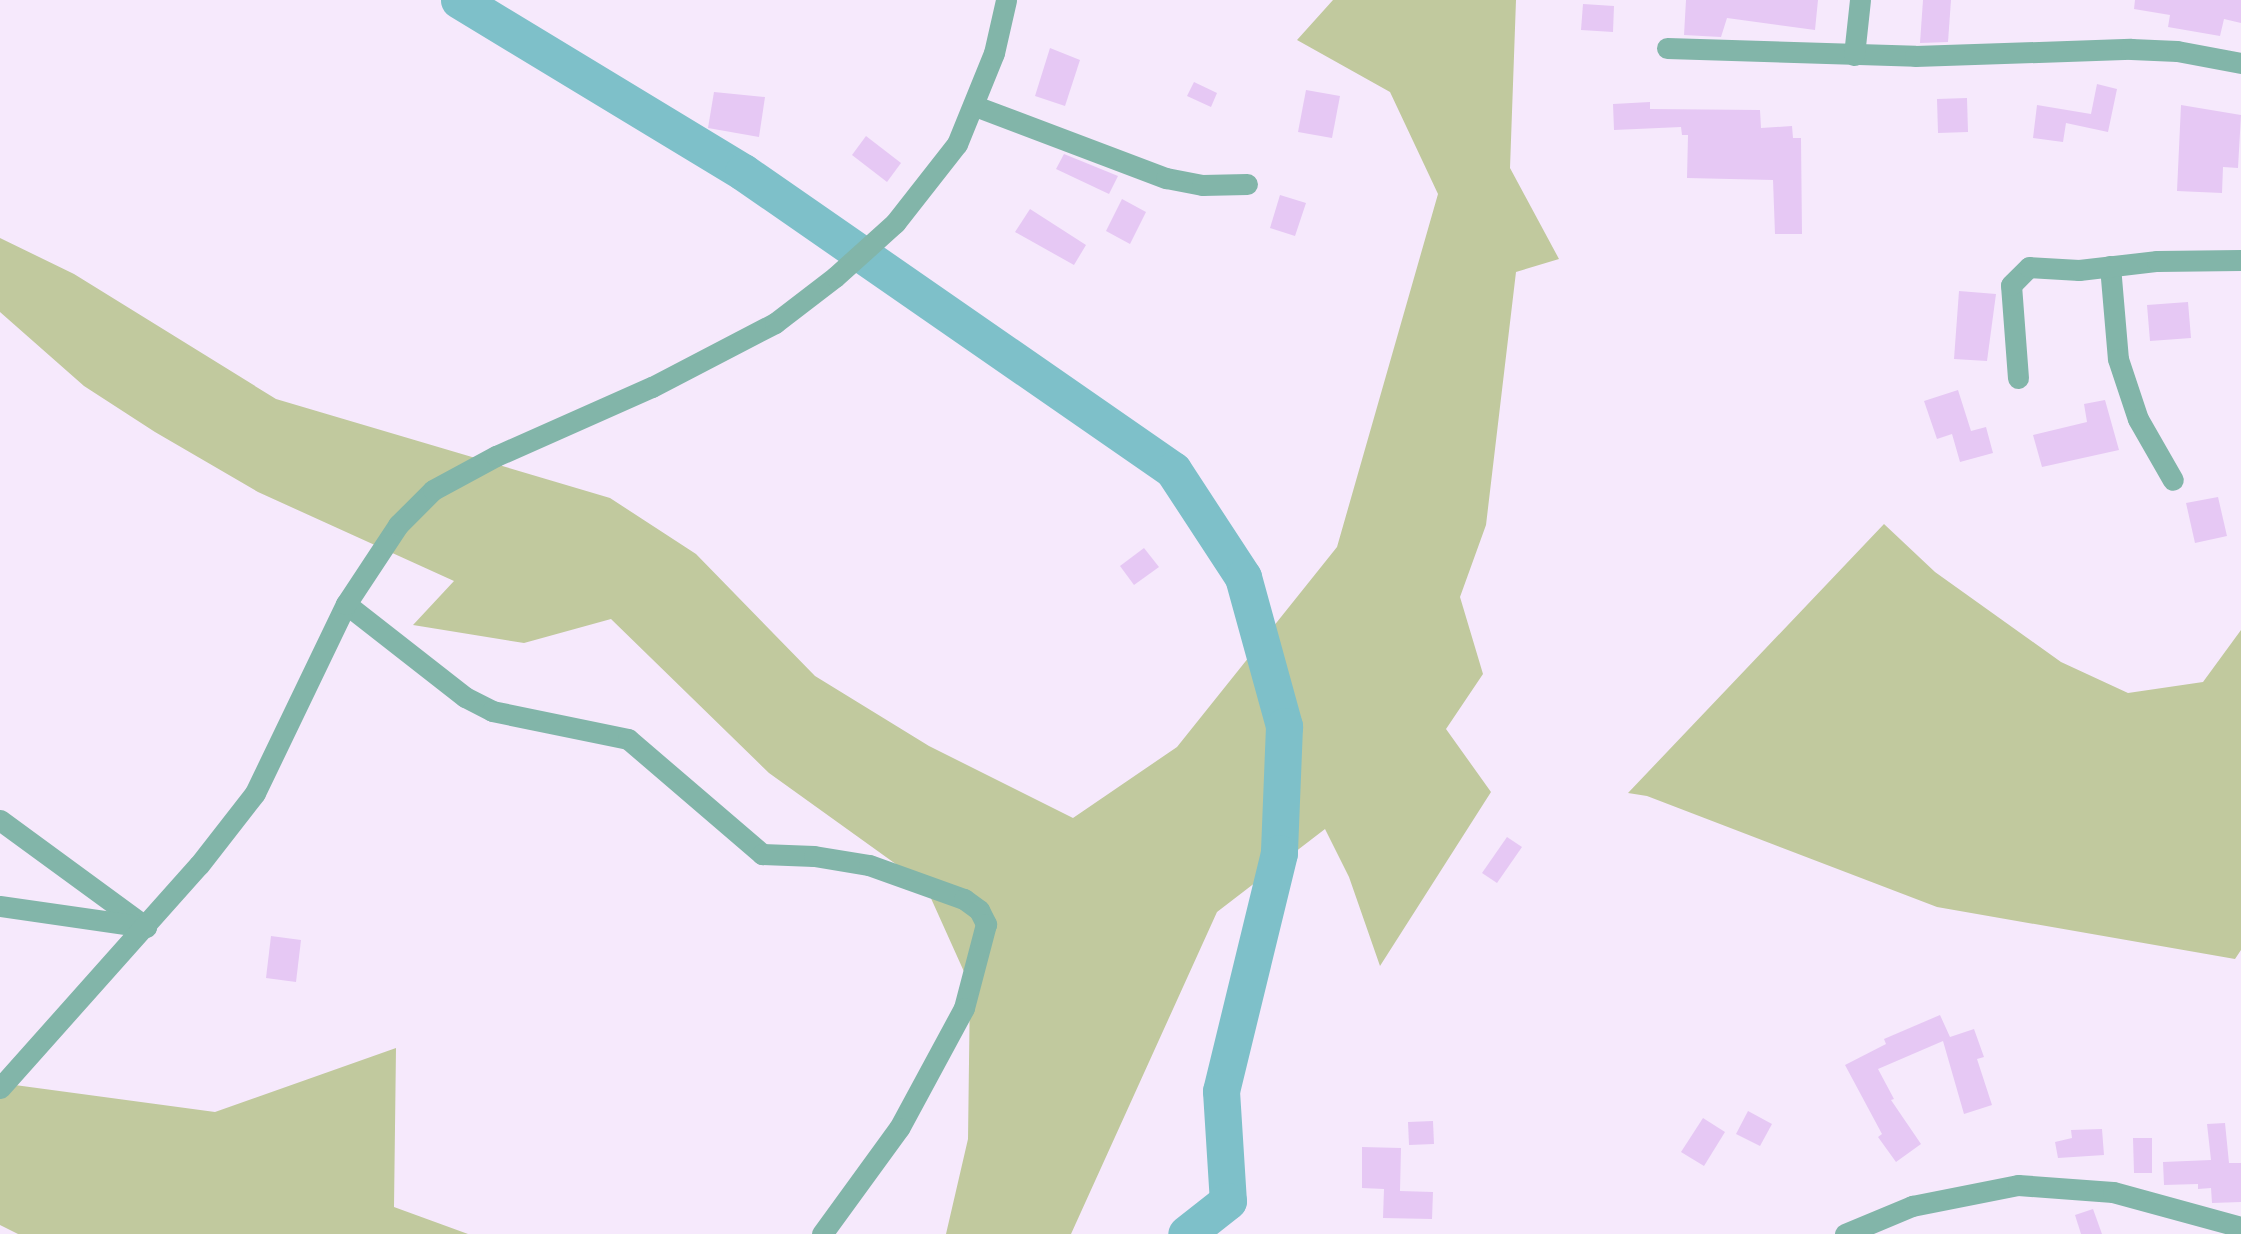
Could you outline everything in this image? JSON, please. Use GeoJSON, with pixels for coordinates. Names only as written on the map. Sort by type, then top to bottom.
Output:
{"type":"FeatureCollection","features":[{"type":"Feature","properties":{"kind":"street"},"geometry":{"type":"LineString","coordinates":[[0,1088],[146,926],[255,793],[346,604],[375,555],[433,490],[496,456],[652,387],[775,323],[835,277],[895,223],[957,144],[975,106],[1006,0]]}},
{"type":"Feature","properties":{"kind":"street"},"geometry":{"type":"LineString","coordinates":[[1854,55],[1860,0]]}},
{"type":"Feature","properties":{"kind":"street"},"geometry":{"type":"LineString","coordinates":[[1667,48],[1854,55],[2130,49],[2177,51],[2241,63]]}},
{"type":"Feature","properties":{"kind":"street"},"geometry":{"type":"LineString","coordinates":[[975,106],[1166,178],[1202,185],[1247,184]]}},
{"type":"Feature","properties":{"kind":"street"},"geometry":{"type":"LineString","coordinates":[[2018,378],[2011,285],[2018,274],[2029,267],[2078,270],[2241,260]]}},
{"type":"Feature","properties":{"kind":"street"},"geometry":{"type":"LineString","coordinates":[[2110,266],[2118,359],[2137,419],[2173,480]]}},
{"type":"Feature","properties":{"kind":"street"},"geometry":{"type":"LineString","coordinates":[[346,604],[465,697],[492,711],[628,738],[762,854],[814,856],[869,865],[964,899],[979,910],[986,924],[964,1008],[899,1128],[822,1234]]}},
{"type":"Feature","properties":{"kind":"street"},"geometry":{"type":"LineString","coordinates":[[0,820],[146,926]]}},
{"type":"Feature","properties":{"kind":"street"},"geometry":{"type":"LineString","coordinates":[[0,906],[146,926]]}},
{"type":"Feature","properties":{"kind":"street"},"geometry":{"type":"LineString","coordinates":[[1845,1234],[1912,1206],[2018,1185],[2113,1192],[2241,1227]]}},
{"type":"Feature","properties":{"kind":"green space"},"geometry":{"type":"Polygon","coordinates":[[[1333,0],[1516,0],[1510,168],[1559,259],[1516,272],[1486,525],[1460,597],[1483,674],[1446,729],[1491,792],[1380,966],[1349,877],[1325,829],[1217,912],[1071,1234],[946,1234],[968,1139],[970,985],[925,885],[769,773],[611,619],[524,643],[413,625],[454,581],[258,492],[155,432],[84,386],[0,312],[0,238],[74,274],[276,399],[610,498],[696,554],[815,676],[929,746],[1073,818],[1177,747],[1337,547],[1438,194],[1390,92],[1297,40],[1333,0]]]}},
{"type":"Feature","properties":{"kind":"green space"},"geometry":{"type":"Polygon","coordinates":[[[1884,524],[1935,572],[2061,662],[2128,693],[2203,682],[2241,630],[2241,950],[2235,959],[1937,907],[1647,796],[1628,793],[1884,524]]]}},
{"type":"Feature","properties":{"kind":"green space"},"geometry":{"type":"Polygon","coordinates":[[[396,1048],[394,1207],[468,1234],[18,1234],[0,1225],[0,1083],[215,1112],[396,1048]]]}},
{"type":"Feature","properties":{"kind":"building"},"geometry":{"type":"Polygon","coordinates":[[[1686,0],[1818,0],[1815,30],[1727,18],[1721,37],[1684,35],[1686,0]]]}},
{"type":"Feature","properties":{"kind":"building"},"geometry":{"type":"Polygon","coordinates":[[[1923,0],[1951,0],[1948,42],[1920,43],[1923,0]]]}},
{"type":"Feature","properties":{"kind":"building"},"geometry":{"type":"Polygon","coordinates":[[[2135,0],[2241,0],[2241,23],[2224,19],[2220,36],[2168,27],[2170,15],[2134,9],[2135,0]]]}},
{"type":"Feature","properties":{"kind":"building"},"geometry":{"type":"Polygon","coordinates":[[[1583,4],[1614,6],[1613,32],[1581,30],[1583,4]]]}},
{"type":"Feature","properties":{"kind":"building"},"geometry":{"type":"Polygon","coordinates":[[[1050,48],[1080,60],[1065,106],[1035,96],[1050,48]]]}},
{"type":"Feature","properties":{"kind":"building"},"geometry":{"type":"Polygon","coordinates":[[[1194,82],[1217,93],[1211,107],[1187,96],[1194,82]]]}},
{"type":"Feature","properties":{"kind":"building"},"geometry":{"type":"Polygon","coordinates":[[[2097,84],[2117,89],[2108,132],[2066,123],[2063,142],[2033,138],[2037,105],[2091,114],[2097,84]]]}},
{"type":"Feature","properties":{"kind":"building"},"geometry":{"type":"Polygon","coordinates":[[[1306,90],[1340,96],[1332,138],[1298,132],[1306,90]]]}},
{"type":"Feature","properties":{"kind":"building"},"geometry":{"type":"Polygon","coordinates":[[[714,92],[765,97],[759,137],[708,128],[714,92]]]}},
{"type":"Feature","properties":{"kind":"building"},"geometry":{"type":"Polygon","coordinates":[[[1967,98],[1968,132],[1938,133],[1937,99],[1967,98]]]}},
{"type":"Feature","properties":{"kind":"building"},"geometry":{"type":"Polygon","coordinates":[[[1650,102],[1650,109],[1760,110],[1761,128],[1792,126],[1793,138],[1801,138],[1802,234],[1775,234],[1773,180],[1687,178],[1688,135],[1682,135],[1681,127],[1614,130],[1613,104],[1650,102]]]}},
{"type":"Feature","properties":{"kind":"building"},"geometry":{"type":"Polygon","coordinates":[[[2181,105],[2241,115],[2238,168],[2223,167],[2222,193],[2177,191],[2181,105]]]}},
{"type":"Feature","properties":{"kind":"building"},"geometry":{"type":"Polygon","coordinates":[[[866,136],[901,163],[887,182],[852,155],[866,136]]]}},
{"type":"Feature","properties":{"kind":"building"},"geometry":{"type":"Polygon","coordinates":[[[1064,154],[1118,176],[1109,194],[1056,169],[1064,154]]]}},
{"type":"Feature","properties":{"kind":"building"},"geometry":{"type":"Polygon","coordinates":[[[1280,195],[1306,203],[1295,236],[1270,228],[1280,195]]]}},
{"type":"Feature","properties":{"kind":"building"},"geometry":{"type":"Polygon","coordinates":[[[1122,199],[1146,212],[1130,244],[1106,231],[1122,199]]]}},
{"type":"Feature","properties":{"kind":"building"},"geometry":{"type":"Polygon","coordinates":[[[1030,209],[1086,245],[1074,265],[1015,232],[1030,209]]]}},
{"type":"Feature","properties":{"kind":"building"},"geometry":{"type":"Polygon","coordinates":[[[1959,291],[1996,294],[1987,361],[1954,359],[1959,291]]]}},
{"type":"Feature","properties":{"kind":"building"},"geometry":{"type":"Polygon","coordinates":[[[2188,302],[2191,338],[2150,341],[2147,305],[2188,302]]]}},
{"type":"Feature","properties":{"kind":"building"},"geometry":{"type":"Polygon","coordinates":[[[1958,390],[1971,431],[1986,427],[1993,453],[1960,462],[1952,434],[1937,439],[1924,401],[1958,390]]]}},
{"type":"Feature","properties":{"kind":"building"},"geometry":{"type":"Polygon","coordinates":[[[2105,400],[2119,450],[2042,467],[2033,435],[2087,422],[2084,404],[2105,400]]]}},
{"type":"Feature","properties":{"kind":"building"},"geometry":{"type":"Polygon","coordinates":[[[2218,497],[2227,536],[2195,543],[2186,503],[2218,497]]]}},
{"type":"Feature","properties":{"kind":"building"},"geometry":{"type":"Polygon","coordinates":[[[1144,548],[1159,567],[1134,585],[1120,566],[1144,548]]]}},
{"type":"Feature","properties":{"kind":"building"},"geometry":{"type":"Polygon","coordinates":[[[1507,837],[1522,847],[1497,883],[1482,873],[1507,837]]]}},
{"type":"Feature","properties":{"kind":"building"},"geometry":{"type":"Polygon","coordinates":[[[271,936],[301,940],[296,982],[266,978],[271,936]]]}},
{"type":"Feature","properties":{"kind":"building"},"geometry":{"type":"Polygon","coordinates":[[[1940,1015],[1950,1037],[1974,1029],[1984,1057],[1977,1059],[1992,1105],[1964,1114],[1943,1041],[1878,1069],[1894,1099],[1891,1100],[1921,1144],[1896,1162],[1878,1137],[1882,1134],[1845,1065],[1886,1044],[1884,1039],[1940,1015]]]}},
{"type":"Feature","properties":{"kind":"building"},"geometry":{"type":"Polygon","coordinates":[[[1748,1111],[1772,1124],[1760,1146],[1736,1134],[1748,1111]]]}},
{"type":"Feature","properties":{"kind":"building"},"geometry":{"type":"Polygon","coordinates":[[[1703,1118],[1725,1132],[1704,1166],[1681,1152],[1703,1118]]]}},
{"type":"Feature","properties":{"kind":"building"},"geometry":{"type":"Polygon","coordinates":[[[1433,1121],[1434,1144],[1409,1145],[1408,1122],[1433,1121]]]}},
{"type":"Feature","properties":{"kind":"building"},"geometry":{"type":"Polygon","coordinates":[[[2225,1123],[2229,1163],[2241,1163],[2241,1202],[2212,1203],[2211,1188],[2198,1189],[2198,1184],[2164,1185],[2163,1162],[2211,1160],[2207,1124],[2225,1123]]]}},
{"type":"Feature","properties":{"kind":"building"},"geometry":{"type":"Polygon","coordinates":[[[2102,1129],[2104,1155],[2058,1158],[2055,1142],[2072,1138],[2071,1130],[2102,1129]]]}},
{"type":"Feature","properties":{"kind":"building"},"geometry":{"type":"Polygon","coordinates":[[[2133,1138],[2152,1138],[2152,1173],[2134,1173],[2133,1138]]]}},
{"type":"Feature","properties":{"kind":"building"},"geometry":{"type":"Polygon","coordinates":[[[1362,1147],[1401,1148],[1400,1191],[1433,1192],[1432,1219],[1383,1218],[1384,1189],[1362,1188],[1362,1147]]]}},
{"type":"Feature","properties":{"kind":"building"},"geometry":{"type":"Polygon","coordinates":[[[2093,1209],[2102,1234],[2081,1234],[2075,1215],[2093,1209]]]}},
{"type":"Feature","properties":{"kind":"waterway"},"geometry":{"type":"LineString","coordinates":[[459,0],[743,172],[1173,470],[1243,577],[1284,726],[1279,853],[1221,1091],[1228,1201],[1186,1234]]}}]}
